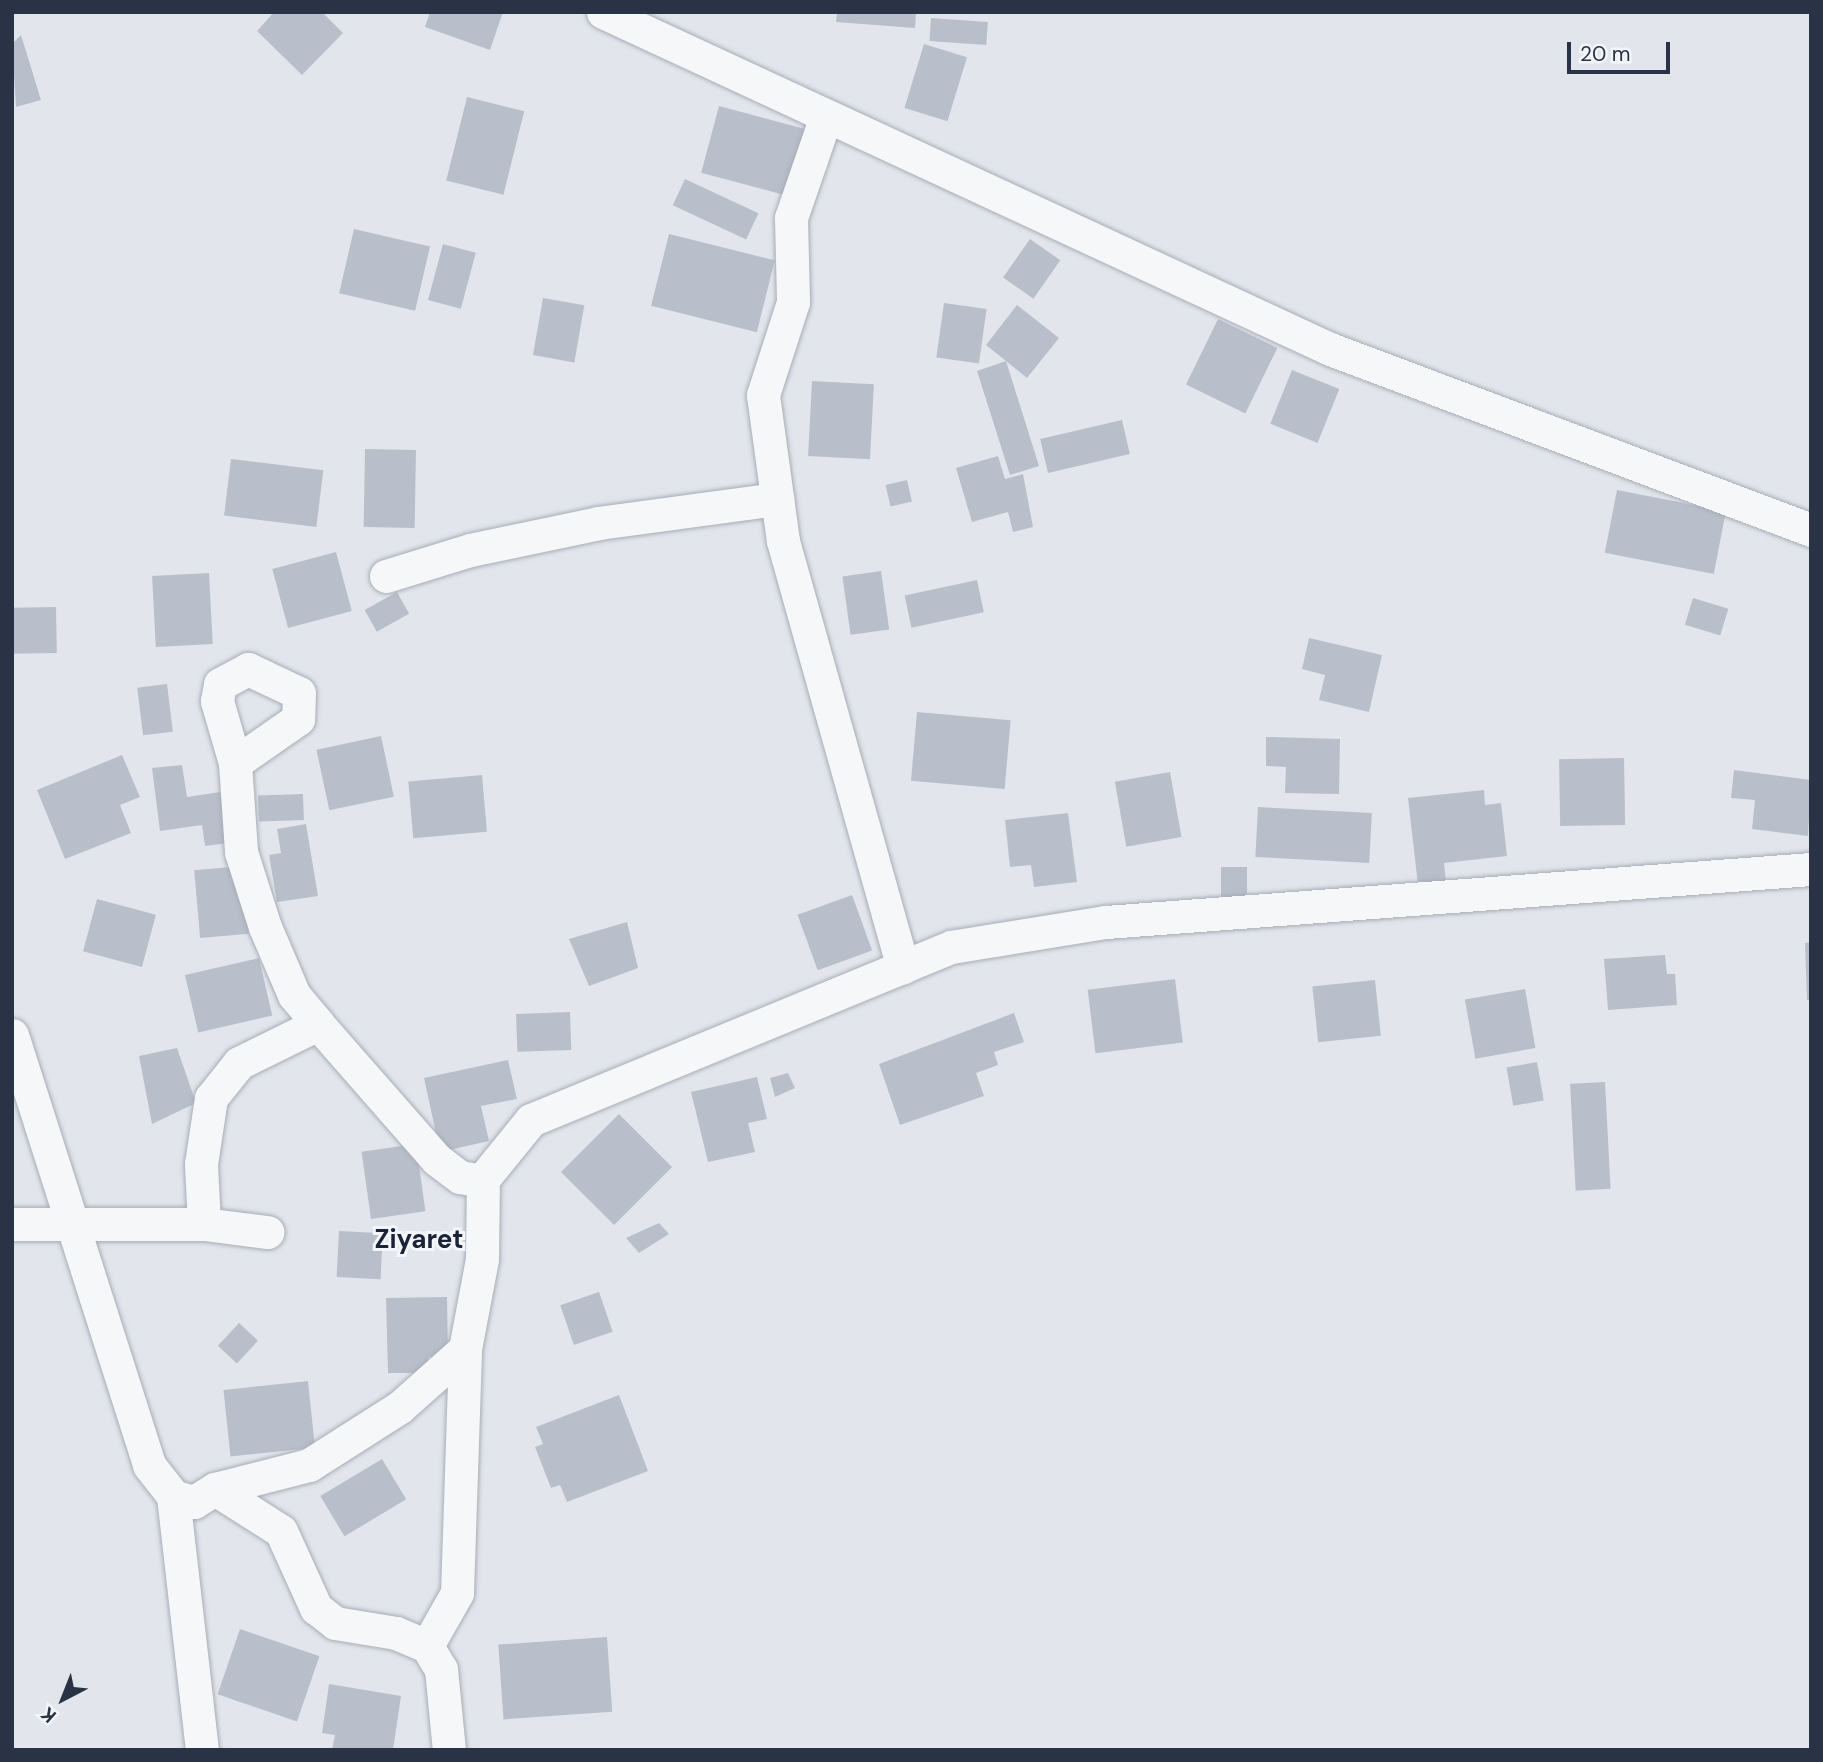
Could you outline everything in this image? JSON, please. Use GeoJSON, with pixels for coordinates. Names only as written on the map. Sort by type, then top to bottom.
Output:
{"type":"FeatureCollection","features":[{"type":"Feature","properties":{"kind":"street"},"geometry":{"type":"LineString","coordinates":[[603,12],[667,37],[825,119],[1330,349],[1811,530]]}},
{"type":"Feature","properties":{"kind":"street"},"geometry":{"type":"LineString","coordinates":[[825,119],[791,218],[793,302],[763,394],[783,541],[902,967]]}},
{"type":"Feature","properties":{"kind":"street"},"geometry":{"type":"LineString","coordinates":[[386,576],[470,550],[599,523],[777,499]]}},
{"type":"Feature","properties":{"kind":"street"},"geometry":{"type":"LineString","coordinates":[[235,763],[249,877],[294,995],[436,1159],[460,1177],[483,1181]]}},
{"type":"Feature","properties":{"kind":"street"},"geometry":{"type":"LineString","coordinates":[[427,1646],[457,1593],[465,1349],[482,1259],[483,1181],[531,1120],[951,947],[1106,922],[1811,869]]}},
{"type":"Feature","properties":{"kind":"street"},"geometry":{"type":"LineString","coordinates":[[204,1224],[201,1164],[211,1098],[239,1063],[318,1024]]}},
{"type":"Feature","properties":{"kind":"street"},"geometry":{"type":"LineString","coordinates":[[12,1035],[77,1225],[149,1465],[173,1496],[202,1750]]}},
{"type":"Feature","properties":{"kind":"street"},"geometry":{"type":"LineString","coordinates":[[12,1224],[204,1224],[267,1232]]}},
{"type":"Feature","properties":{"kind":"street"},"geometry":{"type":"LineString","coordinates":[[173,1496],[194,1502],[215,1489],[309,1465],[400,1407],[465,1349]]}},
{"type":"Feature","properties":{"kind":"street"},"geometry":{"type":"LineString","coordinates":[[215,1489],[281,1531],[316,1608],[335,1623],[396,1633],[427,1646],[441,1670],[449,1750]]}},
{"type":"Feature","properties":{"kind":"building"},"geometry":{"type":"Polygon","coordinates":[[[274,12],[322,12],[343,33],[302,75],[257,31],[274,12]]]}},
{"type":"Feature","properties":{"kind":"building"},"geometry":{"type":"Polygon","coordinates":[[[430,12],[503,12],[490,50],[425,27],[430,12]]]}},
{"type":"Feature","properties":{"kind":"building"},"geometry":{"type":"Polygon","coordinates":[[[837,12],[916,12],[915,28],[836,22],[837,12]]]}},
{"type":"Feature","properties":{"kind":"building"},"geometry":{"type":"Polygon","coordinates":[[[931,18],[988,22],[986,45],[929,41],[931,18]]]}},
{"type":"Feature","properties":{"kind":"building"},"geometry":{"type":"Polygon","coordinates":[[[21,35],[41,100],[16,107],[12,44],[21,35]]]}},
{"type":"Feature","properties":{"kind":"building"},"geometry":{"type":"Polygon","coordinates":[[[924,44],[967,57],[947,121],[904,108],[924,44]]]}},
{"type":"Feature","properties":{"kind":"building"},"geometry":{"type":"Polygon","coordinates":[[[467,97],[524,111],[503,195],[446,180],[467,97]]]}},
{"type":"Feature","properties":{"kind":"building"},"geometry":{"type":"Polygon","coordinates":[[[719,106],[809,130],[791,197],[701,173],[719,106]]]}},
{"type":"Feature","properties":{"kind":"building"},"geometry":{"type":"Polygon","coordinates":[[[685,179],[758,213],[746,240],[673,205],[685,179]]]}},
{"type":"Feature","properties":{"kind":"building"},"geometry":{"type":"Polygon","coordinates":[[[354,229],[430,247],[415,311],[339,293],[354,229]]]}},
{"type":"Feature","properties":{"kind":"building"},"geometry":{"type":"Polygon","coordinates":[[[669,234],[775,260],[757,332],[651,306],[669,234]]]}},
{"type":"Feature","properties":{"kind":"building"},"geometry":{"type":"Polygon","coordinates":[[[1030,239],[1060,260],[1033,299],[1003,278],[1030,239]]]}},
{"type":"Feature","properties":{"kind":"building"},"geometry":{"type":"Polygon","coordinates":[[[443,244],[476,253],[461,309],[428,300],[443,244]]]}},
{"type":"Feature","properties":{"kind":"building"},"geometry":{"type":"Polygon","coordinates":[[[543,298],[584,305],[574,362],[533,355],[543,298]]]}},
{"type":"Feature","properties":{"kind":"building"},"geometry":{"type":"Polygon","coordinates":[[[944,303],[987,309],[979,363],[936,357],[944,303]]]}},
{"type":"Feature","properties":{"kind":"building"},"geometry":{"type":"Polygon","coordinates":[[[1017,305],[1059,338],[1027,378],[986,345],[1017,305]]]}},
{"type":"Feature","properties":{"kind":"building"},"geometry":{"type":"Polygon","coordinates":[[[1218,319],[1277,348],[1245,414],[1186,385],[1218,319]]]}},
{"type":"Feature","properties":{"kind":"building"},"geometry":{"type":"Polygon","coordinates":[[[1006,361],[1039,466],[1010,475],[977,371],[1006,361]]]}},
{"type":"Feature","properties":{"kind":"building"},"geometry":{"type":"Polygon","coordinates":[[[1292,370],[1339,389],[1318,443],[1270,424],[1292,370]]]}},
{"type":"Feature","properties":{"kind":"building"},"geometry":{"type":"Polygon","coordinates":[[[812,381],[874,384],[870,459],[808,456],[812,381]]]}},
{"type":"Feature","properties":{"kind":"building"},"geometry":{"type":"Polygon","coordinates":[[[1122,420],[1130,454],[1048,473],[1040,439],[1122,420]]]}},
{"type":"Feature","properties":{"kind":"building"},"geometry":{"type":"Polygon","coordinates":[[[365,449],[416,450],[415,528],[364,527],[365,449]]]}},
{"type":"Feature","properties":{"kind":"building"},"geometry":{"type":"Polygon","coordinates":[[[998,456],[1005,479],[1023,474],[1033,527],[1013,532],[1008,512],[972,522],[956,468],[998,456]]]}},
{"type":"Feature","properties":{"kind":"building"},"geometry":{"type":"Polygon","coordinates":[[[231,459],[323,470],[316,527],[224,516],[231,459]]]}},
{"type":"Feature","properties":{"kind":"building"},"geometry":{"type":"Polygon","coordinates":[[[907,480],[912,501],[891,506],[886,485],[907,480]]]}},
{"type":"Feature","properties":{"kind":"building"},"geometry":{"type":"Polygon","coordinates":[[[1617,490],[1726,511],[1714,574],[1605,553],[1617,490]]]}},
{"type":"Feature","properties":{"kind":"building"},"geometry":{"type":"Polygon","coordinates":[[[336,552],[352,611],[288,628],[272,569],[336,552]]]}},
{"type":"Feature","properties":{"kind":"building"},"geometry":{"type":"Polygon","coordinates":[[[881,571],[889,629],[851,635],[842,576],[881,571]]]}},
{"type":"Feature","properties":{"kind":"building"},"geometry":{"type":"Polygon","coordinates":[[[209,573],[213,644],[156,647],[152,576],[209,573]]]}},
{"type":"Feature","properties":{"kind":"building"},"geometry":{"type":"Polygon","coordinates":[[[977,580],[984,612],[911,628],[905,595],[977,580]]]}},
{"type":"Feature","properties":{"kind":"building"},"geometry":{"type":"Polygon","coordinates":[[[397,592],[409,614],[377,632],[365,610],[397,592]]]}},
{"type":"Feature","properties":{"kind":"building"},"geometry":{"type":"Polygon","coordinates":[[[1693,598],[1728,609],[1720,636],[1685,625],[1693,598]]]}},
{"type":"Feature","properties":{"kind":"building"},"geometry":{"type":"Polygon","coordinates":[[[56,607],[57,653],[13,654],[12,608],[56,607]]]}},
{"type":"Feature","properties":{"kind":"building"},"geometry":{"type":"Polygon","coordinates":[[[1309,638],[1382,655],[1369,712],[1319,700],[1325,675],[1302,669],[1309,638]]]}},
{"type":"Feature","properties":{"kind":"building"},"geometry":{"type":"Polygon","coordinates":[[[167,684],[173,732],[143,735],[137,688],[167,684]]]}},
{"type":"Feature","properties":{"kind":"building"},"geometry":{"type":"Polygon","coordinates":[[[917,712],[1011,720],[1005,789],[911,781],[917,712]]]}},
{"type":"Feature","properties":{"kind":"building"},"geometry":{"type":"Polygon","coordinates":[[[381,736],[394,797],[329,810],[316,750],[381,736]]]}},
{"type":"Feature","properties":{"kind":"building"},"geometry":{"type":"Polygon","coordinates":[[[1266,737],[1340,739],[1339,794],[1285,793],[1286,767],[1266,766],[1266,737]]]}},
{"type":"Feature","properties":{"kind":"building"},"geometry":{"type":"Polygon","coordinates":[[[122,755],[140,797],[120,805],[131,833],[65,859],[37,790],[122,755]]]}},
{"type":"Feature","properties":{"kind":"building"},"geometry":{"type":"Polygon","coordinates":[[[1624,758],[1625,825],[1560,826],[1559,759],[1624,758]]]}},
{"type":"Feature","properties":{"kind":"building"},"geometry":{"type":"Polygon","coordinates":[[[182,765],[187,797],[220,792],[228,843],[205,846],[202,825],[160,831],[152,768],[182,765]]]}},
{"type":"Feature","properties":{"kind":"building"},"geometry":{"type":"Polygon","coordinates":[[[1734,770],[1811,780],[1808,836],[1752,829],[1755,800],[1731,798],[1734,770]]]}},
{"type":"Feature","properties":{"kind":"building"},"geometry":{"type":"Polygon","coordinates":[[[1170,772],[1181,837],[1126,847],[1115,782],[1170,772]]]}},
{"type":"Feature","properties":{"kind":"building"},"geometry":{"type":"Polygon","coordinates":[[[482,775],[487,832],[413,838],[408,781],[482,775]]]}},
{"type":"Feature","properties":{"kind":"building"},"geometry":{"type":"Polygon","coordinates":[[[1484,790],[1485,805],[1501,803],[1507,856],[1444,863],[1446,882],[1418,885],[1408,798],[1484,790]]]}},
{"type":"Feature","properties":{"kind":"building"},"geometry":{"type":"Polygon","coordinates":[[[303,794],[304,820],[259,822],[258,796],[303,794]]]}},
{"type":"Feature","properties":{"kind":"building"},"geometry":{"type":"Polygon","coordinates":[[[1258,807],[1372,813],[1369,863],[1255,857],[1258,807]]]}},
{"type":"Feature","properties":{"kind":"building"},"geometry":{"type":"Polygon","coordinates":[[[1068,813],[1077,882],[1034,887],[1031,865],[1010,867],[1005,820],[1068,813]]]}},
{"type":"Feature","properties":{"kind":"building"},"geometry":{"type":"Polygon","coordinates":[[[306,824],[318,896],[277,902],[269,855],[281,853],[277,829],[306,824]]]}},
{"type":"Feature","properties":{"kind":"building"},"geometry":{"type":"Polygon","coordinates":[[[243,866],[249,934],[200,938],[194,870],[243,866]]]}},
{"type":"Feature","properties":{"kind":"building"},"geometry":{"type":"Polygon","coordinates":[[[1221,867],[1247,867],[1247,906],[1221,906],[1221,867]]]}},
{"type":"Feature","properties":{"kind":"building"},"geometry":{"type":"Polygon","coordinates":[[[852,895],[872,950],[818,970],[797,915],[852,895]]]}},
{"type":"Feature","properties":{"kind":"building"},"geometry":{"type":"Polygon","coordinates":[[[97,899],[156,915],[142,967],[83,951],[97,899]]]}},
{"type":"Feature","properties":{"kind":"building"},"geometry":{"type":"Polygon","coordinates":[[[627,922],[638,968],[589,986],[569,939],[627,922]]]}},
{"type":"Feature","properties":{"kind":"building"},"geometry":{"type":"Polygon","coordinates":[[[1811,942],[1811,1000],[1807,1000],[1805,943],[1811,942]]]}},
{"type":"Feature","properties":{"kind":"building"},"geometry":{"type":"Polygon","coordinates":[[[1665,955],[1667,974],[1675,974],[1677,1005],[1608,1010],[1604,959],[1665,955]]]}},
{"type":"Feature","properties":{"kind":"building"},"geometry":{"type":"Polygon","coordinates":[[[259,958],[272,1015],[198,1033],[185,975],[259,958]]]}},
{"type":"Feature","properties":{"kind":"building"},"geometry":{"type":"Polygon","coordinates":[[[1175,979],[1183,1043],[1095,1053],[1088,990],[1175,979]]]}},
{"type":"Feature","properties":{"kind":"building"},"geometry":{"type":"Polygon","coordinates":[[[1375,980],[1381,1036],[1318,1042],[1312,987],[1375,980]]]}},
{"type":"Feature","properties":{"kind":"building"},"geometry":{"type":"Polygon","coordinates":[[[1525,989],[1535,1048],[1475,1059],[1465,1000],[1525,989]]]}},
{"type":"Feature","properties":{"kind":"building"},"geometry":{"type":"Polygon","coordinates":[[[570,1012],[571,1050],[517,1052],[516,1014],[570,1012]]]}},
{"type":"Feature","properties":{"kind":"building"},"geometry":{"type":"Polygon","coordinates":[[[1014,1013],[1024,1042],[994,1052],[998,1065],[976,1073],[984,1096],[900,1125],[879,1064],[1014,1013]]]}},
{"type":"Feature","properties":{"kind":"building"},"geometry":{"type":"Polygon","coordinates":[[[177,1048],[196,1103],[152,1124],[139,1056],[177,1048]]]}},
{"type":"Feature","properties":{"kind":"building"},"geometry":{"type":"Polygon","coordinates":[[[508,1060],[517,1099],[481,1106],[489,1141],[440,1152],[424,1078],[508,1060]]]}},
{"type":"Feature","properties":{"kind":"building"},"geometry":{"type":"Polygon","coordinates":[[[1537,1062],[1544,1100],[1513,1106],[1506,1067],[1537,1062]]]}},
{"type":"Feature","properties":{"kind":"building"},"geometry":{"type":"Polygon","coordinates":[[[788,1073],[795,1088],[775,1097],[770,1078],[788,1073]]]}},
{"type":"Feature","properties":{"kind":"building"},"geometry":{"type":"Polygon","coordinates":[[[757,1077],[767,1119],[748,1123],[755,1152],[708,1162],[691,1092],[757,1077]]]}},
{"type":"Feature","properties":{"kind":"building"},"geometry":{"type":"Polygon","coordinates":[[[1605,1082],[1611,1189],[1576,1191],[1570,1084],[1605,1082]]]}},
{"type":"Feature","properties":{"kind":"building"},"geometry":{"type":"Polygon","coordinates":[[[619,1114],[672,1167],[614,1225],[561,1172],[619,1114]]]}},
{"type":"Feature","properties":{"kind":"building"},"geometry":{"type":"Polygon","coordinates":[[[416,1144],[425,1211],[371,1219],[362,1152],[416,1144]]]}},
{"type":"Feature","properties":{"kind":"building"},"geometry":{"type":"Polygon","coordinates":[[[659,1223],[669,1234],[639,1253],[626,1238],[659,1223]]]}},
{"type":"Feature","properties":{"kind":"building"},"geometry":{"type":"Polygon","coordinates":[[[339,1231],[383,1233],[381,1279],[337,1277],[339,1231]]]}},
{"type":"Feature","properties":{"kind":"building"},"geometry":{"type":"Polygon","coordinates":[[[599,1292],[613,1332],[574,1345],[560,1305],[599,1292]]]}},
{"type":"Feature","properties":{"kind":"building"},"geometry":{"type":"Polygon","coordinates":[[[447,1297],[448,1356],[428,1357],[428,1373],[388,1373],[386,1298],[447,1297]]]}},
{"type":"Feature","properties":{"kind":"building"},"geometry":{"type":"Polygon","coordinates":[[[239,1323],[258,1341],[237,1363],[218,1346],[239,1323]]]}},
{"type":"Feature","properties":{"kind":"building"},"geometry":{"type":"Polygon","coordinates":[[[308,1381],[315,1448],[230,1457],[223,1390],[308,1381]]]}},
{"type":"Feature","properties":{"kind":"building"},"geometry":{"type":"Polygon","coordinates":[[[619,1395],[648,1471],[567,1502],[560,1485],[551,1488],[535,1447],[543,1444],[536,1427],[619,1395]]]}},
{"type":"Feature","properties":{"kind":"building"},"geometry":{"type":"Polygon","coordinates":[[[382,1459],[406,1499],[344,1536],[320,1496],[382,1459]]]}},
{"type":"Feature","properties":{"kind":"building"},"geometry":{"type":"Polygon","coordinates":[[[240,1629],[319,1656],[297,1722],[218,1694],[240,1629]]]}},
{"type":"Feature","properties":{"kind":"building"},"geometry":{"type":"Polygon","coordinates":[[[607,1637],[612,1712],[503,1719],[498,1645],[607,1637]]]}},
{"type":"Feature","properties":{"kind":"building"},"geometry":{"type":"Polygon","coordinates":[[[329,1684],[401,1696],[393,1750],[332,1750],[335,1735],[322,1733],[329,1684]]]}},
{"type":"Feature","properties":{"kind":"district","name":"Ziyaret"},"geometry":{"type":"Point","coordinates":[419,1240]}}]}
